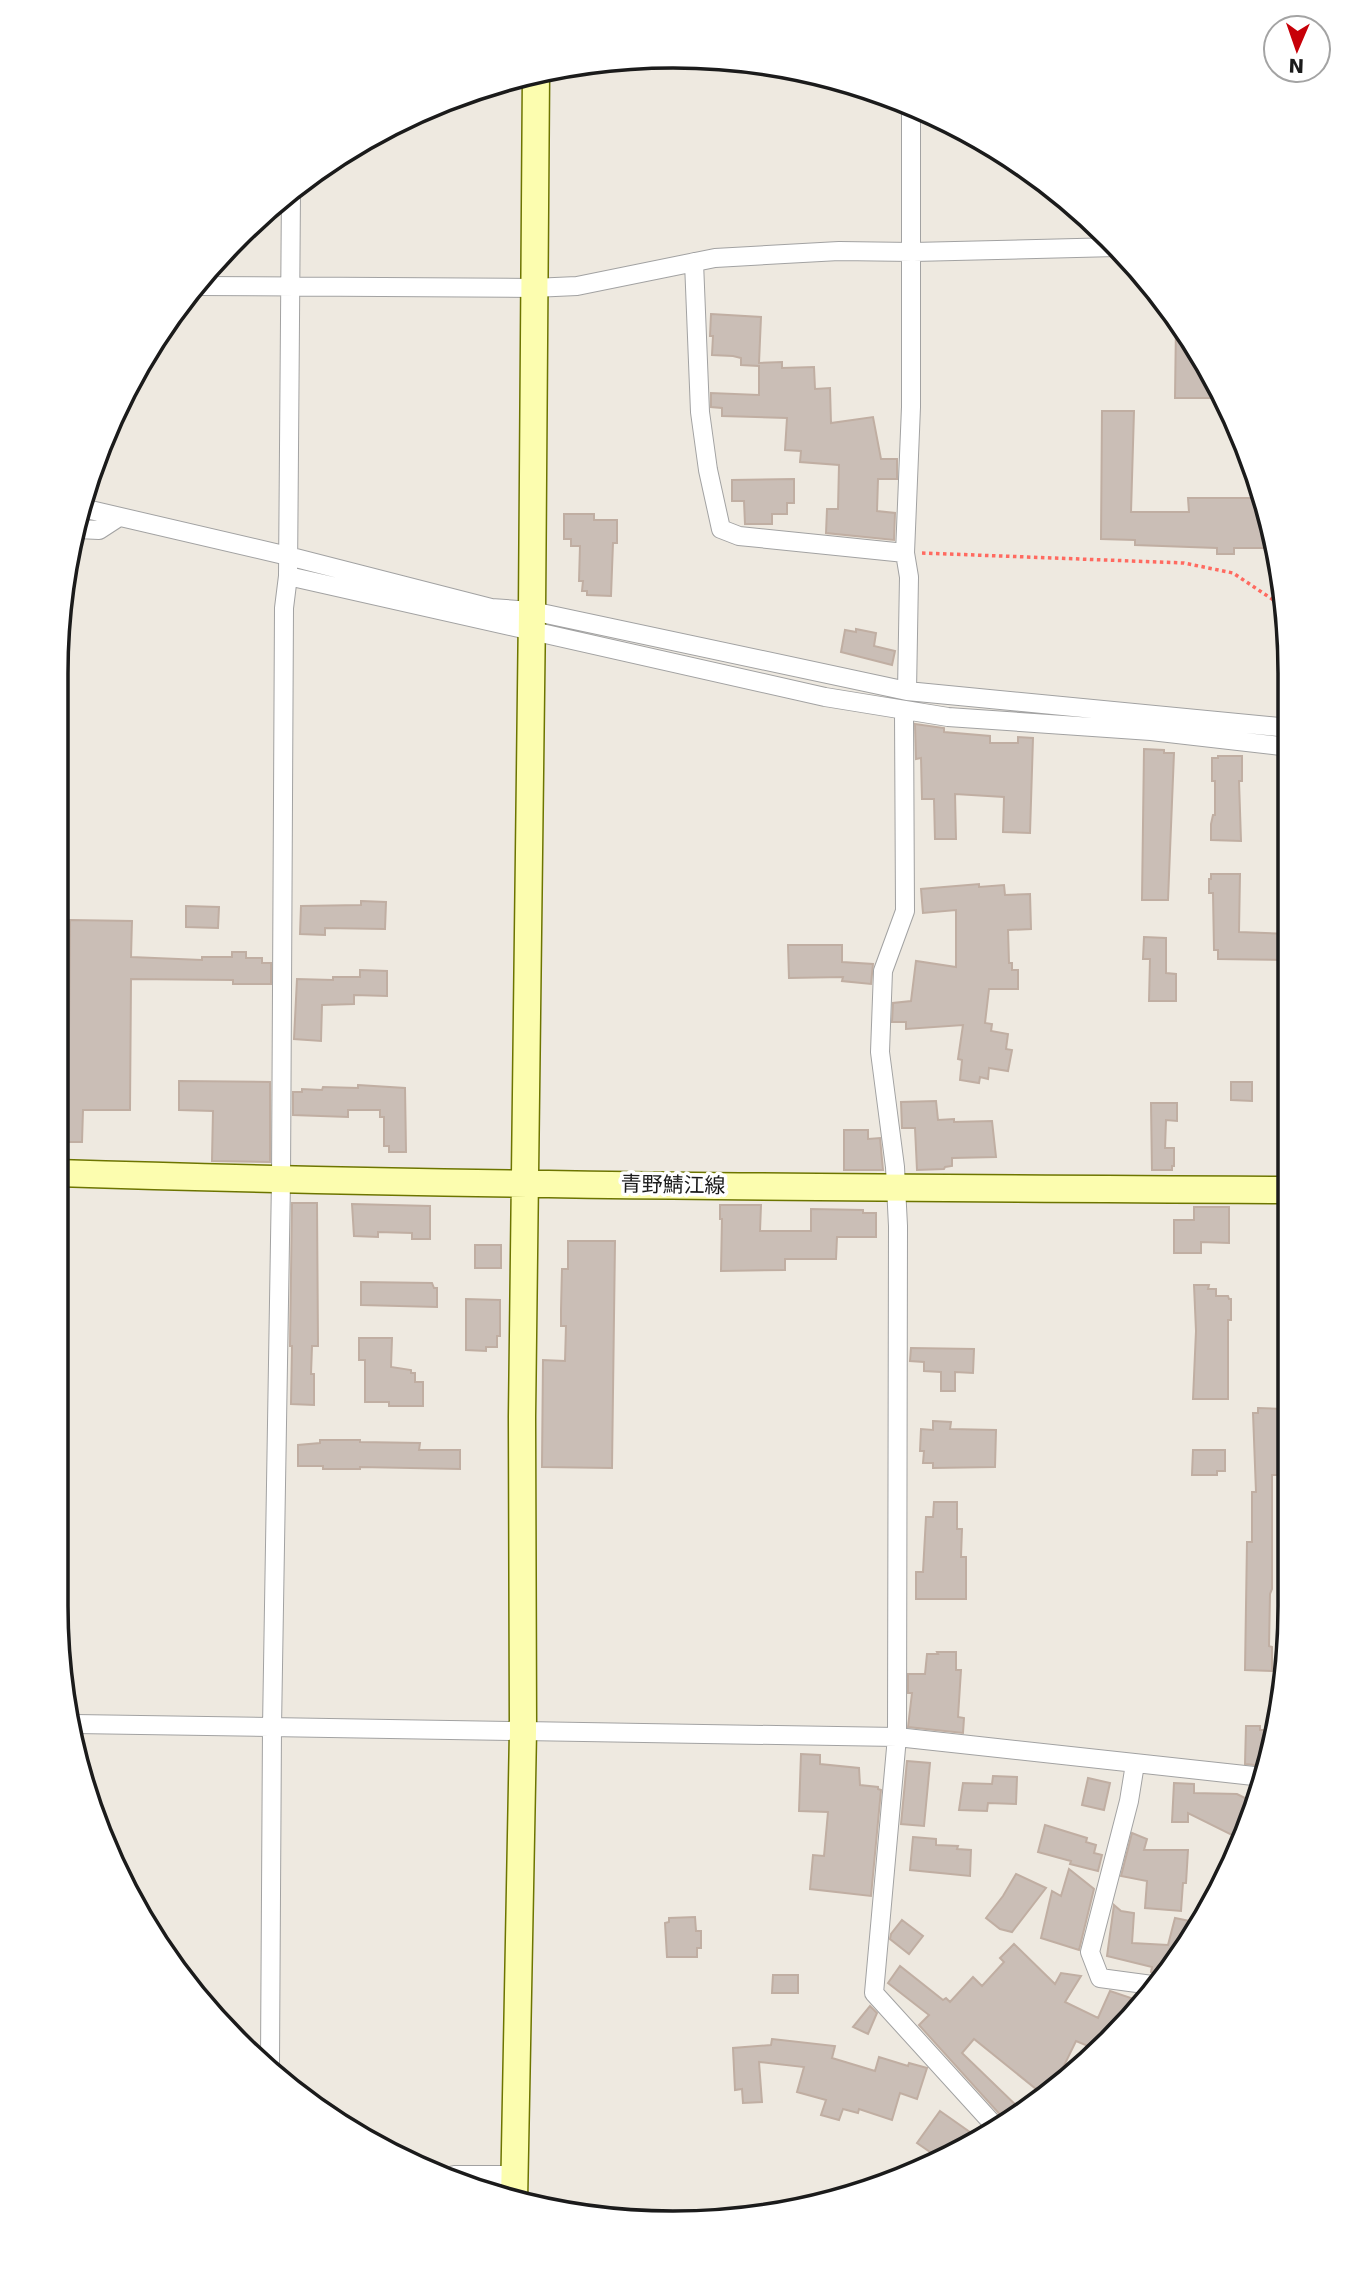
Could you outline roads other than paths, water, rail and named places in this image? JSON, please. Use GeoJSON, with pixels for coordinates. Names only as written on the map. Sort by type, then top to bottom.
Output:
{"type":"FeatureCollection","features":[{"type":"Feature","properties":{"kind":"street"},"geometry":{"type":"LineString","coordinates":[[514,2189],[523,1731],[522,1417],[536,84]]}},
{"type":"Feature","properties":{"kind":"street"},"geometry":{"type":"LineString","coordinates":[[907,691],[909,578],[905,553],[911,407],[911,117]]}},
{"type":"Feature","properties":{"kind":"street"},"geometry":{"type":"LineString","coordinates":[[270,2057],[272,1728],[281,1180],[284,621],[288,576],[291,204]]}},
{"type":"Feature","properties":{"kind":"street"},"geometry":{"type":"LineString","coordinates":[[208,286],[533,288],[577,286],[694,262],[839,251],[1103,247]]}},
{"type":"Feature","properties":{"kind":"street"},"geometry":{"type":"LineString","coordinates":[[694,262],[700,412],[708,470],[721,529],[739,536],[905,553]]}},
{"type":"Feature","properties":{"kind":"street"},"geometry":{"type":"LineString","coordinates":[[91,510],[288,556],[825,697],[904,712],[948,717],[1151,731],[1278,746]]}},
{"type":"Feature","properties":{"kind":"street"},"geometry":{"type":"LineString","coordinates":[[86,529],[99,530],[119,517]]}},
{"type":"Feature","properties":{"kind":"street"},"geometry":{"type":"LineString","coordinates":[[288,576],[907,691],[1278,727]]}},
{"type":"Feature","properties":{"kind":"street"},"geometry":{"type":"LineString","coordinates":[[904,712],[905,911],[883,971],[880,1052],[896,1188],[897,1737],[874,1993],[990,2121]]}},
{"type":"Feature","properties":{"kind":"street","name":"青野鯖江線"},"geometry":{"type":"LineString","coordinates":[[68,1173],[281,1180],[1278,1190]]}},
{"type":"Feature","properties":{"kind":"street"},"geometry":{"type":"LineString","coordinates":[[80,1724],[897,1737],[1253,1776]]}},
{"type":"Feature","properties":{"kind":"street"},"geometry":{"type":"LineString","coordinates":[[1135,1764],[1129,1801],[1090,1952],[1100,1978],[1145,1984]]}},
{"type":"Feature","properties":{"kind":"street"},"geometry":{"type":"LineString","coordinates":[[468,2175],[514,2175]]}}]}
